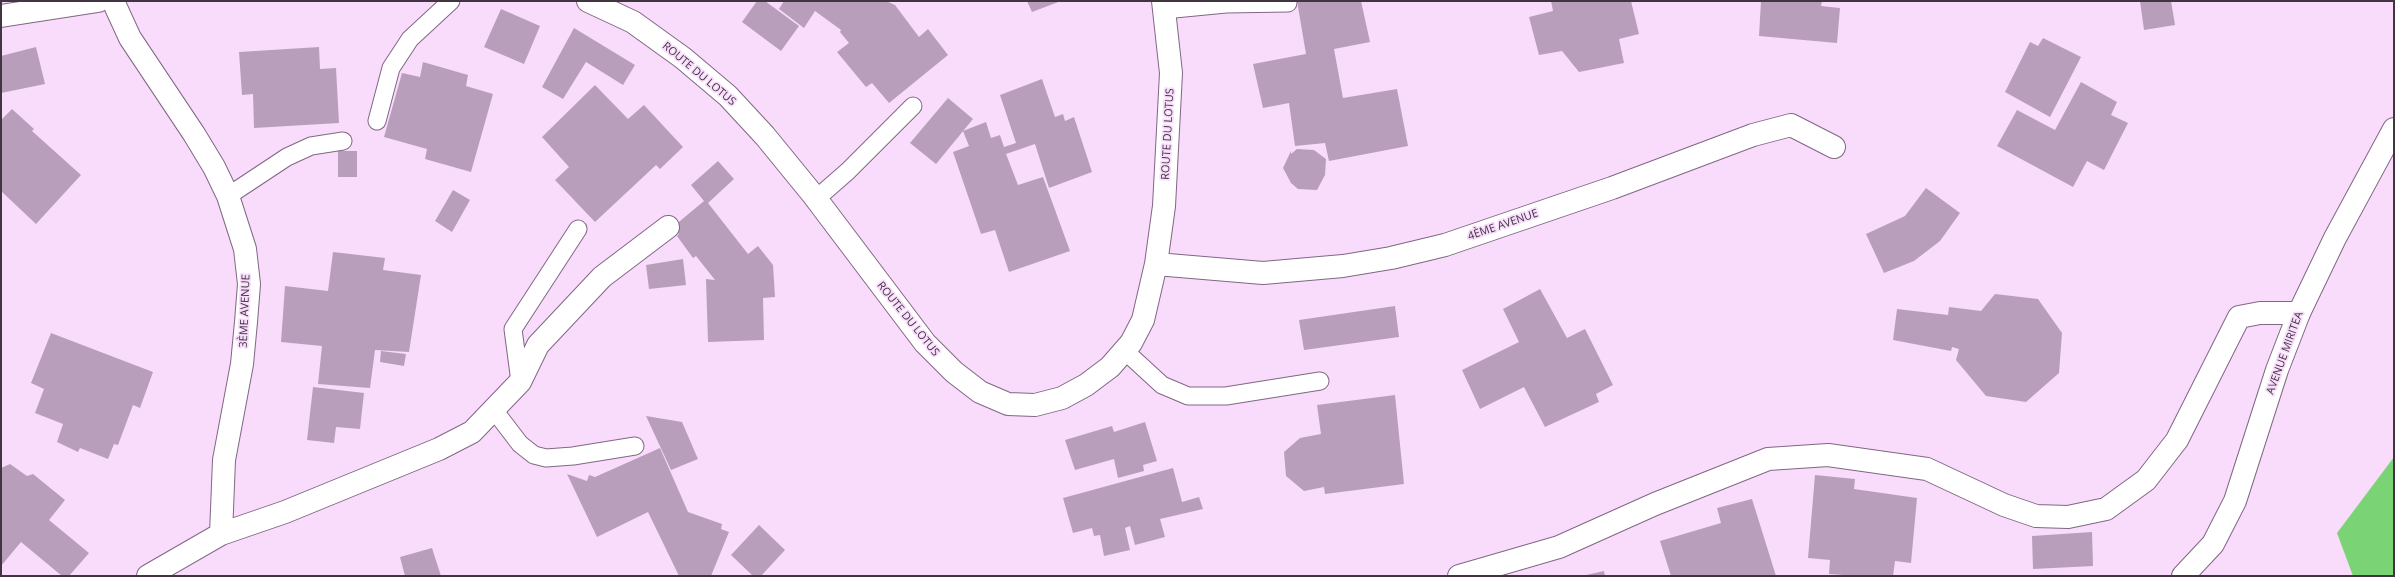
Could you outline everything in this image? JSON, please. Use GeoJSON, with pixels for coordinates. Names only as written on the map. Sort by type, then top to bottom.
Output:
{"type":"FeatureCollection","features":[{"type":"Feature","properties":{"kind":"street","name":"3ÈME AVENUE"},"geometry":{"type":"LineString","coordinates":[[113,1],[130,38],[194,134],[228,196],[245,249],[249,284],[242,364],[224,460],[220,534]]}},
{"type":"Feature","properties":{"kind":"street","name":"ROUTE DU LOTUS"},"geometry":{"type":"LineString","coordinates":[[588,1],[633,22],[683,58],[728,96],[765,136],[816,199],[925,343],[954,372],[980,392],[1008,404],[1035,405],[1055,400],[1086,385],[1110,367],[1125,351],[1143,320],[1156,264],[1164,206],[1171,73],[1164,5]]}},
{"type":"Feature","properties":{"kind":"street"},"geometry":{"type":"LineString","coordinates":[[1,16],[44,5],[86,2]]}},
{"type":"Feature","properties":{"kind":"street","name":"4ÈME AVENUE"},"geometry":{"type":"LineString","coordinates":[[1156,264],[1263,273],[1343,266],[1391,258],[1445,245],[1612,188],[1753,135],[1791,125],[1834,147]]}},
{"type":"Feature","properties":{"kind":"street","name":"AVENUE MIRITEA"},"geometry":{"type":"LineString","coordinates":[[2183,576],[2213,544],[2235,501],[2277,370],[2299,313],[2335,238],[2394,129]]}},
{"type":"Feature","properties":{"kind":"street"},"geometry":{"type":"LineString","coordinates":[[161,572],[220,534],[285,512],[439,449],[472,432],[520,382],[538,345],[602,277],[668,227]]}},
{"type":"Feature","properties":{"kind":"street"},"geometry":{"type":"LineString","coordinates":[[1458,576],[1559,547],[1655,504],[1768,459],[1828,455],[1927,469],[2004,505],[2036,516],[2068,517],[2106,509],[2146,480],[2176,440],[2239,317],[2260,313],[2299,313]]}},
{"type":"Feature","properties":{"kind":"lane"},"geometry":{"type":"LineString","coordinates":[[377,121],[391,68],[410,38],[451,1]]}},
{"type":"Feature","properties":{"kind":"lane"},"geometry":{"type":"LineString","coordinates":[[1164,5],[1288,3]]}},
{"type":"Feature","properties":{"kind":"lane"},"geometry":{"type":"LineString","coordinates":[[816,199],[848,171],[912,106]]}},
{"type":"Feature","properties":{"kind":"lane"},"geometry":{"type":"LineString","coordinates":[[228,196],[287,157],[311,146],[343,141]]}},
{"type":"Feature","properties":{"kind":"lane"},"geometry":{"type":"LineString","coordinates":[[520,382],[513,329],[578,229]]}},
{"type":"Feature","properties":{"kind":"lane"},"geometry":{"type":"LineString","coordinates":[[1125,351],[1162,385],[1188,396],[1226,396],[1320,381]]}},
{"type":"Feature","properties":{"kind":"lane"},"geometry":{"type":"LineString","coordinates":[[494,410],[520,444],[534,455],[546,458],[573,456],[635,446]]}},
{"type":"Feature","properties":{"kind":"green space"},"geometry":{"type":"Polygon","coordinates":[[[2394,457],[2394,576],[2353,576],[2337,533],[2394,457]]]}},
{"type":"Feature","properties":{"kind":"building"},"geometry":{"type":"Polygon","coordinates":[[[757,1],[765,1],[799,26],[781,51],[742,22],[757,1]]]}},
{"type":"Feature","properties":{"kind":"building"},"geometry":{"type":"Polygon","coordinates":[[[784,1],[886,1],[895,5],[919,37],[928,29],[948,55],[889,103],[872,83],[866,87],[837,52],[849,43],[840,32],[841,30],[815,11],[804,28],[779,9],[784,1]]]}},
{"type":"Feature","properties":{"kind":"building"},"geometry":{"type":"Polygon","coordinates":[[[1027,1],[1061,1],[1032,12],[1027,1]]]}},
{"type":"Feature","properties":{"kind":"building"},"geometry":{"type":"Polygon","coordinates":[[[1297,1],[1361,1],[1370,42],[1334,49],[1343,98],[1397,89],[1408,146],[1329,161],[1325,143],[1295,146],[1289,103],[1263,108],[1253,64],[1306,54],[1297,1]]]}},
{"type":"Feature","properties":{"kind":"building"},"geometry":{"type":"Polygon","coordinates":[[[1551,1],[1631,1],[1639,34],[1619,39],[1624,63],[1579,72],[1562,51],[1539,55],[1529,17],[1553,11],[1551,1]]]}},
{"type":"Feature","properties":{"kind":"building"},"geometry":{"type":"Polygon","coordinates":[[[1761,1],[1822,1],[1821,6],[1840,8],[1837,43],[1759,36],[1761,1]]]}},
{"type":"Feature","properties":{"kind":"building"},"geometry":{"type":"Polygon","coordinates":[[[2140,1],[2171,1],[2175,25],[2144,30],[2140,1]]]}},
{"type":"Feature","properties":{"kind":"building"},"geometry":{"type":"Polygon","coordinates":[[[501,9],[540,26],[524,64],[484,47],[501,9]]]}},
{"type":"Feature","properties":{"kind":"building"},"geometry":{"type":"Polygon","coordinates":[[[574,28],[635,65],[623,85],[586,62],[563,99],[542,87],[574,28]]]}},
{"type":"Feature","properties":{"kind":"building"},"geometry":{"type":"Polygon","coordinates":[[[2043,38],[2081,57],[2050,117],[2005,92],[2030,42],[2038,46],[2043,38]]]}},
{"type":"Feature","properties":{"kind":"building"},"geometry":{"type":"Polygon","coordinates":[[[36,47],[45,84],[1,93],[1,56],[36,47]]]}},
{"type":"Feature","properties":{"kind":"building"},"geometry":{"type":"Polygon","coordinates":[[[319,47],[320,69],[336,68],[339,123],[254,128],[253,94],[242,95],[239,52],[319,47]]]}},
{"type":"Feature","properties":{"kind":"building"},"geometry":{"type":"Polygon","coordinates":[[[423,62],[468,75],[466,86],[493,94],[471,172],[425,159],[427,149],[384,137],[402,73],[420,77],[423,62]]]}},
{"type":"Feature","properties":{"kind":"building"},"geometry":{"type":"Polygon","coordinates":[[[1042,79],[1055,117],[1063,114],[1065,121],[1074,117],[1092,172],[1049,188],[1035,144],[1006,154],[1018,185],[1043,177],[1070,251],[1009,272],[995,230],[981,234],[953,152],[969,146],[963,131],[986,122],[991,138],[1000,135],[1004,147],[1016,143],[1000,95],[1042,79]]]}},
{"type":"Feature","properties":{"kind":"building"},"geometry":{"type":"Polygon","coordinates":[[[2081,82],[2117,102],[2111,115],[2128,123],[2104,170],[2087,161],[2073,187],[1997,146],[2017,110],[2055,130],[2081,82]]]}},
{"type":"Feature","properties":{"kind":"building"},"geometry":{"type":"Polygon","coordinates":[[[595,85],[628,119],[644,105],[683,147],[660,169],[656,165],[595,222],[555,180],[569,167],[542,137],[595,85]]]}},
{"type":"Feature","properties":{"kind":"building"},"geometry":{"type":"Polygon","coordinates":[[[948,98],[973,119],[936,164],[910,143],[948,98]]]}},
{"type":"Feature","properties":{"kind":"building"},"geometry":{"type":"Polygon","coordinates":[[[12,109],[34,129],[32,131],[81,175],[36,224],[1,191],[1,120],[12,109]]]}},
{"type":"Feature","properties":{"kind":"building"},"geometry":{"type":"Polygon","coordinates":[[[1297,149],[1314,150],[1326,159],[1325,175],[1317,190],[1298,189],[1291,183],[1283,168],[1291,151],[1291,154],[1297,149]]]}},
{"type":"Feature","properties":{"kind":"building"},"geometry":{"type":"Polygon","coordinates":[[[338,151],[357,151],[357,177],[338,177],[338,151]]]}},
{"type":"Feature","properties":{"kind":"building"},"geometry":{"type":"Polygon","coordinates":[[[718,161],[734,179],[708,203],[748,254],[758,246],[773,265],[775,297],[763,298],[764,340],[708,342],[706,279],[715,280],[696,256],[693,258],[677,236],[679,234],[674,226],[704,201],[691,185],[718,161]]]}},
{"type":"Feature","properties":{"kind":"building"},"geometry":{"type":"Polygon","coordinates":[[[1926,188],[1960,213],[1940,241],[1914,261],[1884,273],[1866,234],[1905,216],[1926,188]]]}},
{"type":"Feature","properties":{"kind":"building"},"geometry":{"type":"Polygon","coordinates":[[[453,190],[470,200],[452,232],[435,221],[453,190]]]}},
{"type":"Feature","properties":{"kind":"building"},"geometry":{"type":"Polygon","coordinates":[[[333,252],[385,258],[383,270],[421,275],[409,352],[375,350],[370,388],[318,384],[322,346],[281,342],[285,286],[328,291],[333,252]]]}},
{"type":"Feature","properties":{"kind":"building"},"geometry":{"type":"Polygon","coordinates":[[[683,259],[686,285],[649,289],[646,265],[683,259]]]}},
{"type":"Feature","properties":{"kind":"building"},"geometry":{"type":"Polygon","coordinates":[[[1540,289],[1567,338],[1585,329],[1613,385],[1596,394],[1599,402],[1545,427],[1524,387],[1480,409],[1462,370],[1519,342],[1503,309],[1540,289]]]}},
{"type":"Feature","properties":{"kind":"building"},"geometry":{"type":"Polygon","coordinates":[[[1995,294],[2038,299],[2062,333],[2059,373],[2026,402],[1986,396],[1956,360],[1959,349],[1952,347],[1951,351],[1893,340],[1897,309],[1948,315],[1949,307],[1981,311],[1995,294]]]}},
{"type":"Feature","properties":{"kind":"building"},"geometry":{"type":"Polygon","coordinates":[[[1395,306],[1399,337],[1304,350],[1299,320],[1395,306]]]}},
{"type":"Feature","properties":{"kind":"building"},"geometry":{"type":"Polygon","coordinates":[[[51,333],[153,372],[140,408],[133,405],[118,445],[114,444],[108,459],[80,448],[78,452],[57,442],[63,424],[35,413],[44,389],[31,383],[51,333]]]}},
{"type":"Feature","properties":{"kind":"building"},"geometry":{"type":"Polygon","coordinates":[[[381,351],[406,354],[404,366],[380,362],[381,351]]]}},
{"type":"Feature","properties":{"kind":"building"},"geometry":{"type":"Polygon","coordinates":[[[313,387],[364,393],[360,429],[336,427],[334,443],[307,440],[313,387]]]}},
{"type":"Feature","properties":{"kind":"building"},"geometry":{"type":"Polygon","coordinates":[[[1395,395],[1404,484],[1325,494],[1324,487],[1304,491],[1286,476],[1284,452],[1300,438],[1321,434],[1317,405],[1395,395]]]}},
{"type":"Feature","properties":{"kind":"building"},"geometry":{"type":"Polygon","coordinates":[[[646,416],[682,422],[698,459],[671,470],[646,416]]]}},
{"type":"Feature","properties":{"kind":"building"},"geometry":{"type":"Polygon","coordinates":[[[1145,422],[1157,461],[1143,465],[1144,471],[1118,478],[1114,459],[1075,470],[1065,440],[1112,426],[1114,432],[1145,422]]]}},
{"type":"Feature","properties":{"kind":"building"},"geometry":{"type":"Polygon","coordinates":[[[660,448],[688,512],[722,524],[721,529],[729,532],[711,576],[679,576],[648,512],[597,537],[567,474],[587,481],[589,475],[595,477],[660,448]]]}},
{"type":"Feature","properties":{"kind":"building"},"geometry":{"type":"Polygon","coordinates":[[[10,464],[27,476],[33,474],[65,500],[49,520],[89,553],[69,576],[62,576],[21,542],[1,566],[1,468],[10,464]]]}},
{"type":"Feature","properties":{"kind":"building"},"geometry":{"type":"Polygon","coordinates":[[[1173,468],[1182,502],[1199,497],[1203,509],[1160,519],[1165,537],[1135,545],[1130,526],[1125,528],[1130,550],[1104,556],[1100,535],[1094,536],[1092,528],[1073,533],[1063,498],[1173,468]]]}},
{"type":"Feature","properties":{"kind":"building"},"geometry":{"type":"Polygon","coordinates":[[[1815,475],[1855,479],[1854,489],[1917,498],[1911,563],[1895,561],[1893,576],[1859,576],[1829,574],[1830,560],[1808,558],[1815,475]]]}},
{"type":"Feature","properties":{"kind":"building"},"geometry":{"type":"Polygon","coordinates":[[[1752,499],[1776,576],[1671,576],[1660,541],[1721,523],[1717,508],[1752,499]]]}},
{"type":"Feature","properties":{"kind":"building"},"geometry":{"type":"Polygon","coordinates":[[[759,525],[785,550],[761,576],[753,576],[731,555],[759,525]]]}},
{"type":"Feature","properties":{"kind":"building"},"geometry":{"type":"Polygon","coordinates":[[[2092,532],[2093,566],[2033,569],[2032,536],[2092,532]]]}},
{"type":"Feature","properties":{"kind":"building"},"geometry":{"type":"Polygon","coordinates":[[[432,548],[441,576],[405,576],[400,557],[432,548]]]}},
{"type":"Feature","properties":{"kind":"building"},"geometry":{"type":"Polygon","coordinates":[[[1604,571],[1605,576],[1586,576],[1586,575],[1604,571]]]}}]}
